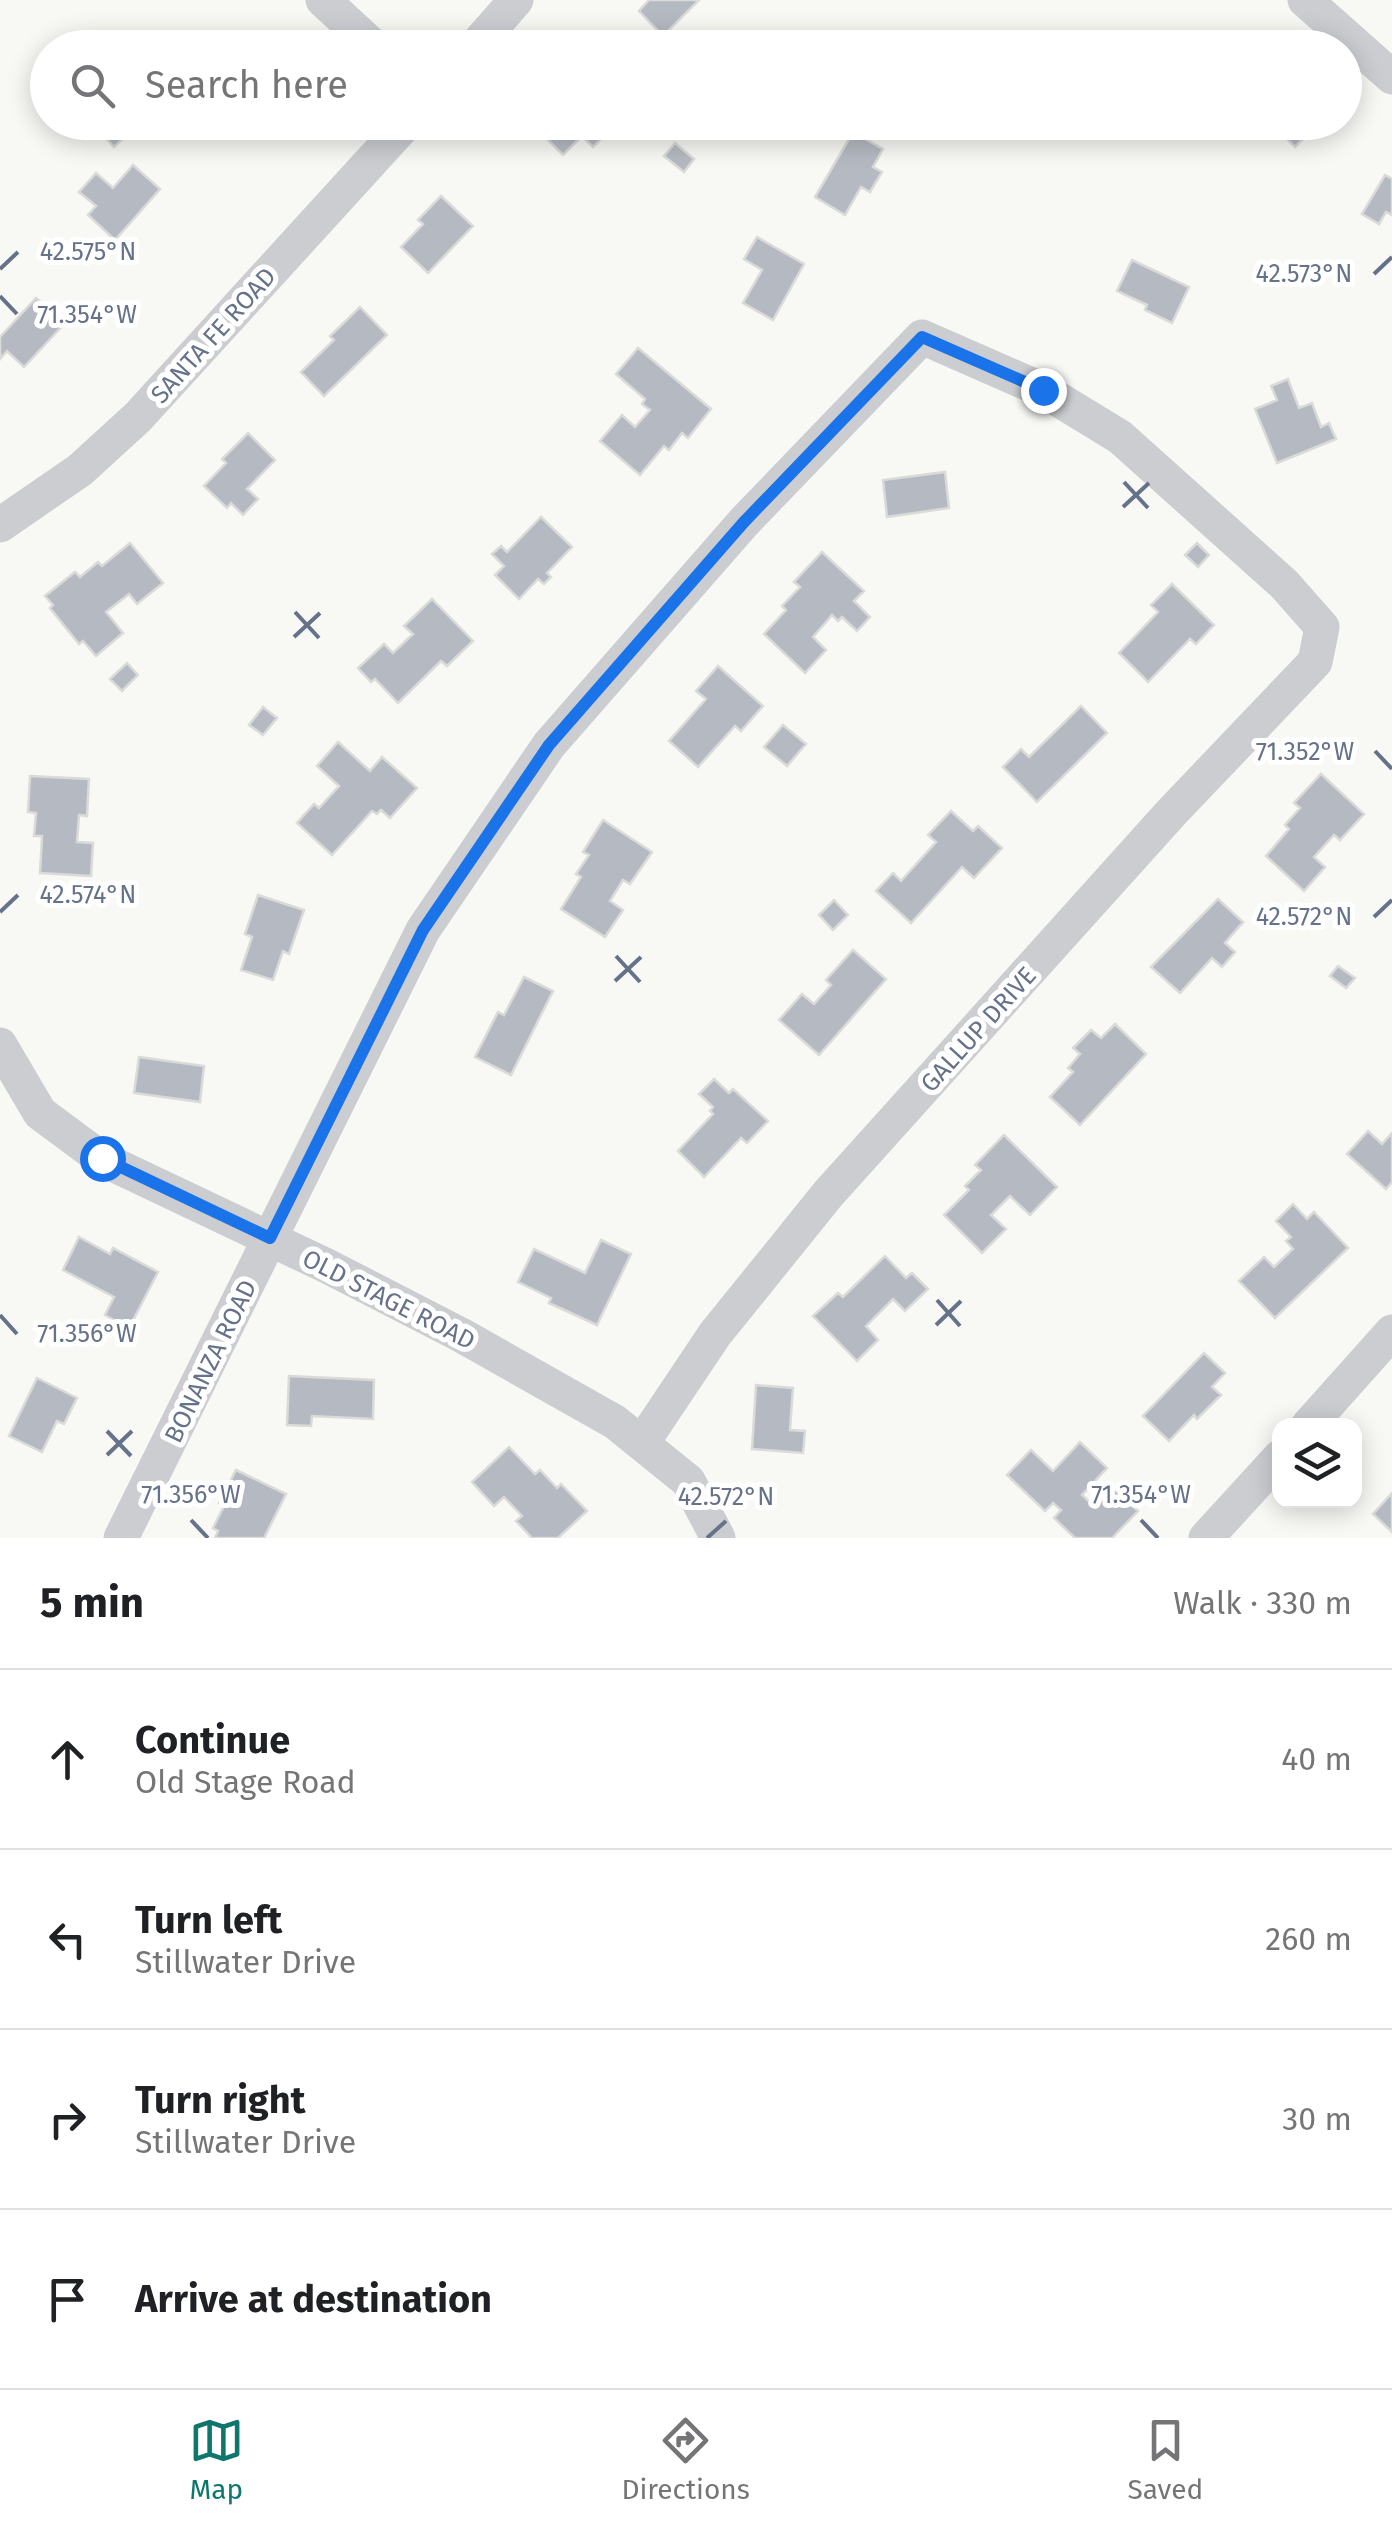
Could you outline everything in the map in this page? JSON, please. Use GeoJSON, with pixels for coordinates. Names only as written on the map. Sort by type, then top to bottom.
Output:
{"type":"FeatureCollection","features":[{"type":"Feature","properties":{"kind":"street"},"geometry":{"type":"LineString","coordinates":[[324,0],[356,30]]}},
{"type":"Feature","properties":{"kind":"street"},"geometry":{"type":"LineString","coordinates":[[490,30],[516,0]]}},
{"type":"Feature","properties":{"kind":"street"},"geometry":{"type":"LineString","coordinates":[[1305,0],[1339,30]]}},
{"type":"Feature","properties":{"kind":"street"},"geometry":{"type":"LineString","coordinates":[[1362,50],[1392,77]]}},
{"type":"Feature","properties":{"kind":"street","name":"SANTA FE ROAD"},"geometry":{"type":"LineString","coordinates":[[0,525],[80,470],[138,417],[390,140]]}},
{"type":"Feature","properties":{"kind":"street","name":"BONANZA ROAD"},"geometry":{"type":"LineString","coordinates":[[121,1538],[423,930],[549,745],[744,522],[922,337],[1043,390],[1120,437],[1284,584],[1322,627]]}},
{"type":"Feature","properties":{"kind":"street","name":"GALLUP DRIVE"},"geometry":{"type":"LineString","coordinates":[[642,1444],[714,1334],[828,1194],[1171,813],[1315,662],[1322,627]]}},
{"type":"Feature","properties":{"kind":"street","name":"OLD STAGE ROAD"},"geometry":{"type":"LineString","coordinates":[[0,1045],[40,1113],[102,1158],[461,1335],[615,1422],[688,1480],[718,1538]]}},
{"type":"Feature","properties":{"kind":"street"},"geometry":{"type":"LineString","coordinates":[[1315,1418],[1392,1332]]}},
{"type":"Feature","properties":{"kind":"street"},"geometry":{"type":"LineString","coordinates":[[1206,1538],[1272,1466]]}},
{"type":"Feature","properties":{"kind":"building"},"geometry":{"type":"Polygon","coordinates":[[[649,0],[699,0],[669,30],[657,30],[639,11],[649,0]]]}},
{"type":"Feature","properties":{"kind":"building"},"geometry":{"type":"Polygon","coordinates":[[[548,140],[578,140],[563,155],[548,140]]]}},
{"type":"Feature","properties":{"kind":"building"},"geometry":{"type":"Polygon","coordinates":[[[848,140],[867,140],[883,149],[873,167],[882,172],[870,192],[861,187],[845,215],[815,197],[848,140]]]}},
{"type":"Feature","properties":{"kind":"building"},"geometry":{"type":"Polygon","coordinates":[[[675,143],[694,159],[684,172],[664,156],[675,143]]]}},
{"type":"Feature","properties":{"kind":"building"},"geometry":{"type":"Polygon","coordinates":[[[133,165],[160,189],[115,240],[88,215],[96,206],[79,192],[96,173],[113,188],[133,165]]]}},
{"type":"Feature","properties":{"kind":"building"},"geometry":{"type":"Polygon","coordinates":[[[1385,175],[1392,179],[1392,215],[1386,212],[1379,224],[1362,214],[1385,175]]]}},
{"type":"Feature","properties":{"kind":"building"},"geometry":{"type":"Polygon","coordinates":[[[441,196],[473,226],[428,273],[401,247],[423,224],[418,220],[441,196]]]}},
{"type":"Feature","properties":{"kind":"building"},"geometry":{"type":"Polygon","coordinates":[[[757,237],[804,264],[773,320],[743,303],[762,270],[744,259],[757,237]]]}},
{"type":"Feature","properties":{"kind":"building"},"geometry":{"type":"Polygon","coordinates":[[[1132,260],[1189,287],[1172,323],[1117,291],[1132,260]]]}},
{"type":"Feature","properties":{"kind":"building"},"geometry":{"type":"Polygon","coordinates":[[[36,298],[64,324],[24,367],[7,351],[0,359],[0,337],[36,298]]]}},
{"type":"Feature","properties":{"kind":"building"},"geometry":{"type":"Polygon","coordinates":[[[360,307],[387,335],[324,396],[301,372],[360,307]]]}},
{"type":"Feature","properties":{"kind":"building"},"geometry":{"type":"Polygon","coordinates":[[[638,348],[711,409],[688,438],[682,433],[669,450],[664,446],[640,475],[600,441],[622,415],[635,427],[650,410],[642,404],[645,399],[616,374],[638,348]]]}},
{"type":"Feature","properties":{"kind":"building"},"geometry":{"type":"Polygon","coordinates":[[[1288,379],[1299,408],[1312,403],[1321,427],[1329,423],[1336,439],[1277,463],[1255,409],[1277,400],[1271,386],[1288,379]]]}},
{"type":"Feature","properties":{"kind":"building"},"geometry":{"type":"Polygon","coordinates":[[[248,433],[275,460],[247,489],[258,499],[243,515],[231,503],[227,508],[204,486],[226,463],[222,459],[248,433]]]}},
{"type":"Feature","properties":{"kind":"building"},"geometry":{"type":"Polygon","coordinates":[[[945,472],[949,508],[887,517],[883,480],[945,472]]]}},
{"type":"Feature","properties":{"kind":"building"},"geometry":{"type":"Polygon","coordinates":[[[541,517],[572,547],[547,573],[551,577],[544,584],[538,579],[519,599],[495,575],[504,566],[492,554],[501,546],[507,552],[541,517]]]}},
{"type":"Feature","properties":{"kind":"building"},"geometry":{"type":"Polygon","coordinates":[[[130,543],[163,583],[137,604],[129,594],[106,612],[123,633],[96,656],[83,641],[79,644],[45,596],[75,572],[80,577],[98,562],[102,566],[130,543]]]}},
{"type":"Feature","properties":{"kind":"building"},"geometry":{"type":"Polygon","coordinates":[[[1197,543],[1209,555],[1198,567],[1185,555],[1197,543]]]}},
{"type":"Feature","properties":{"kind":"building"},"geometry":{"type":"Polygon","coordinates":[[[822,552],[864,591],[854,601],[870,617],[857,631],[842,617],[838,621],[832,615],[813,637],[826,650],[805,673],[764,634],[800,587],[794,582],[822,552]]]}},
{"type":"Feature","properties":{"kind":"building"},"geometry":{"type":"Polygon","coordinates":[[[1172,584],[1214,625],[1196,644],[1190,639],[1148,682],[1119,653],[1158,612],[1151,605],[1172,584]]]}},
{"type":"Feature","properties":{"kind":"building"},"geometry":{"type":"Polygon","coordinates":[[[432,599],[473,641],[447,666],[441,661],[398,703],[358,668],[384,644],[393,653],[413,634],[404,626],[432,599]]]}},
{"type":"Feature","properties":{"kind":"building"},"geometry":{"type":"Polygon","coordinates":[[[127,663],[138,675],[122,691],[110,679],[127,663]]]}},
{"type":"Feature","properties":{"kind":"building"},"geometry":{"type":"Polygon","coordinates":[[[718,666],[763,706],[741,731],[735,726],[698,767],[669,741],[706,699],[696,691],[718,666]]]}},
{"type":"Feature","properties":{"kind":"building"},"geometry":{"type":"Polygon","coordinates":[[[1081,706],[1107,733],[1037,802],[1003,767],[1021,749],[1029,757],[1081,706]]]}},
{"type":"Feature","properties":{"kind":"building"},"geometry":{"type":"Polygon","coordinates":[[[263,707],[277,718],[263,735],[249,725],[263,707]]]}},
{"type":"Feature","properties":{"kind":"building"},"geometry":{"type":"Polygon","coordinates":[[[783,725],[806,744],[787,766],[764,747],[783,725]]]}},
{"type":"Feature","properties":{"kind":"building"},"geometry":{"type":"Polygon","coordinates":[[[338,742],[370,771],[382,757],[417,788],[390,818],[381,810],[377,814],[372,811],[332,855],[297,823],[314,804],[319,808],[339,786],[317,766],[338,742]]]}},
{"type":"Feature","properties":{"kind":"building"},"geometry":{"type":"Polygon","coordinates":[[[1321,774],[1364,814],[1340,840],[1334,835],[1314,857],[1325,867],[1304,891],[1266,856],[1289,829],[1285,825],[1300,808],[1294,803],[1321,774]]]}},
{"type":"Feature","properties":{"kind":"building"},"geometry":{"type":"Polygon","coordinates":[[[30,776],[89,779],[87,816],[79,815],[77,842],[93,843],[91,876],[40,873],[42,836],[34,836],[36,813],[28,812],[30,776]]]}},
{"type":"Feature","properties":{"kind":"building"},"geometry":{"type":"Polygon","coordinates":[[[951,811],[973,831],[978,826],[1002,848],[974,878],[962,867],[911,923],[876,891],[893,873],[901,881],[936,842],[928,835],[951,811]]]}},
{"type":"Feature","properties":{"kind":"building"},"geometry":{"type":"Polygon","coordinates":[[[603,820],[652,852],[630,884],[623,880],[610,901],[623,910],[605,937],[561,909],[581,877],[576,874],[589,855],[583,852],[603,820]]]}},
{"type":"Feature","properties":{"kind":"building"},"geometry":{"type":"Polygon","coordinates":[[[258,895],[304,910],[289,954],[283,951],[273,980],[241,970],[252,937],[245,934],[258,895]]]}},
{"type":"Feature","properties":{"kind":"building"},"geometry":{"type":"Polygon","coordinates":[[[1218,899],[1243,922],[1225,943],[1235,952],[1222,967],[1212,958],[1180,993],[1151,967],[1218,899]]]}},
{"type":"Feature","properties":{"kind":"building"},"geometry":{"type":"Polygon","coordinates":[[[834,900],[848,915],[833,930],[819,915],[834,900]]]}},
{"type":"Feature","properties":{"kind":"building"},"geometry":{"type":"Polygon","coordinates":[[[853,950],[886,979],[819,1055],[779,1020],[802,994],[814,1004],[831,985],[826,980],[853,950]]]}},
{"type":"Feature","properties":{"kind":"building"},"geometry":{"type":"Polygon","coordinates":[[[1338,966],[1355,978],[1346,988],[1330,976],[1338,966]]]}},
{"type":"Feature","properties":{"kind":"building"},"geometry":{"type":"Polygon","coordinates":[[[524,977],[553,991],[511,1075],[475,1057],[498,1012],[504,1015],[524,977]]]}},
{"type":"Feature","properties":{"kind":"building"},"geometry":{"type":"Polygon","coordinates":[[[1115,1024],[1146,1054],[1080,1125],[1050,1097],[1073,1072],[1068,1068],[1080,1054],[1073,1048],[1091,1030],[1101,1038],[1115,1024]]]}},
{"type":"Feature","properties":{"kind":"building"},"geometry":{"type":"Polygon","coordinates":[[[139,1057],[204,1066],[200,1102],[134,1093],[139,1057]]]}},
{"type":"Feature","properties":{"kind":"building"},"geometry":{"type":"Polygon","coordinates":[[[714,1079],[729,1093],[733,1089],[768,1121],[747,1143],[741,1138],[704,1177],[678,1151],[713,1114],[713,1107],[699,1094],[714,1079]]]}},
{"type":"Feature","properties":{"kind":"building"},"geometry":{"type":"Polygon","coordinates":[[[1368,1131],[1382,1144],[1392,1133],[1392,1182],[1386,1189],[1347,1154],[1368,1131]]]}},
{"type":"Feature","properties":{"kind":"building"},"geometry":{"type":"Polygon","coordinates":[[[1004,1135],[1057,1187],[1030,1215],[1010,1196],[991,1215],[1006,1229],[982,1253],[944,1215],[969,1190],[965,1186],[981,1170],[975,1165],[1004,1135]]]}},
{"type":"Feature","properties":{"kind":"building"},"geometry":{"type":"Polygon","coordinates":[[[1293,1204],[1307,1219],[1314,1212],[1348,1248],[1275,1318],[1239,1281],[1264,1257],[1274,1267],[1293,1249],[1286,1241],[1291,1237],[1276,1221],[1293,1204]]]}},
{"type":"Feature","properties":{"kind":"building"},"geometry":{"type":"Polygon","coordinates":[[[79,1237],[110,1254],[113,1248],[158,1272],[129,1328],[105,1315],[114,1297],[63,1270],[79,1237]]]}},
{"type":"Feature","properties":{"kind":"building"},"geometry":{"type":"Polygon","coordinates":[[[601,1240],[631,1254],[597,1325],[549,1303],[551,1298],[518,1282],[534,1249],[585,1273],[601,1240]]]}},
{"type":"Feature","properties":{"kind":"building"},"geometry":{"type":"Polygon","coordinates":[[[885,1256],[906,1278],[912,1273],[928,1289],[905,1311],[893,1299],[866,1326],[878,1340],[857,1361],[813,1316],[838,1293],[843,1297],[885,1256]]]}},
{"type":"Feature","properties":{"kind":"building"},"geometry":{"type":"Polygon","coordinates":[[[1204,1353],[1225,1373],[1212,1387],[1221,1395],[1169,1441],[1143,1416],[1204,1353]]]}},
{"type":"Feature","properties":{"kind":"building"},"geometry":{"type":"Polygon","coordinates":[[[289,1376],[374,1380],[373,1419],[312,1416],[311,1426],[287,1425],[289,1376]]]}},
{"type":"Feature","properties":{"kind":"building"},"geometry":{"type":"Polygon","coordinates":[[[37,1378],[77,1398],[64,1424],[57,1421],[42,1452],[9,1436],[37,1378]]]}},
{"type":"Feature","properties":{"kind":"building"},"geometry":{"type":"Polygon","coordinates":[[[756,1385],[793,1388],[790,1430],[805,1431],[803,1453],[752,1449],[756,1385]]]}},
{"type":"Feature","properties":{"kind":"building"},"geometry":{"type":"Polygon","coordinates":[[[1080,1442],[1107,1468],[1082,1495],[1095,1507],[1113,1488],[1138,1511],[1112,1538],[1075,1538],[1054,1518],[1061,1510],[1053,1503],[1045,1511],[1007,1475],[1031,1450],[1053,1471],[1080,1442]]]}},
{"type":"Feature","properties":{"kind":"building"},"geometry":{"type":"Polygon","coordinates":[[[509,1447],[535,1474],[540,1470],[557,1488],[561,1484],[587,1511],[558,1538],[532,1538],[516,1521],[522,1516],[504,1497],[494,1506],[472,1482],[509,1447]]]}},
{"type":"Feature","properties":{"kind":"building"},"geometry":{"type":"Polygon","coordinates":[[[236,1470],[286,1494],[264,1538],[215,1538],[218,1531],[213,1528],[224,1506],[219,1503],[236,1470]]]}},
{"type":"Feature","properties":{"kind":"building"},"geometry":{"type":"Polygon","coordinates":[[[1392,1493],[1392,1532],[1373,1514],[1392,1493]]]}},
{"type":"Feature","properties":{"kind":"route"},"geometry":{"type":"LineString","coordinates":[[102,1158],[270,1238],[423,930],[549,745],[744,522],[922,337],[1043,390]]}}]}
